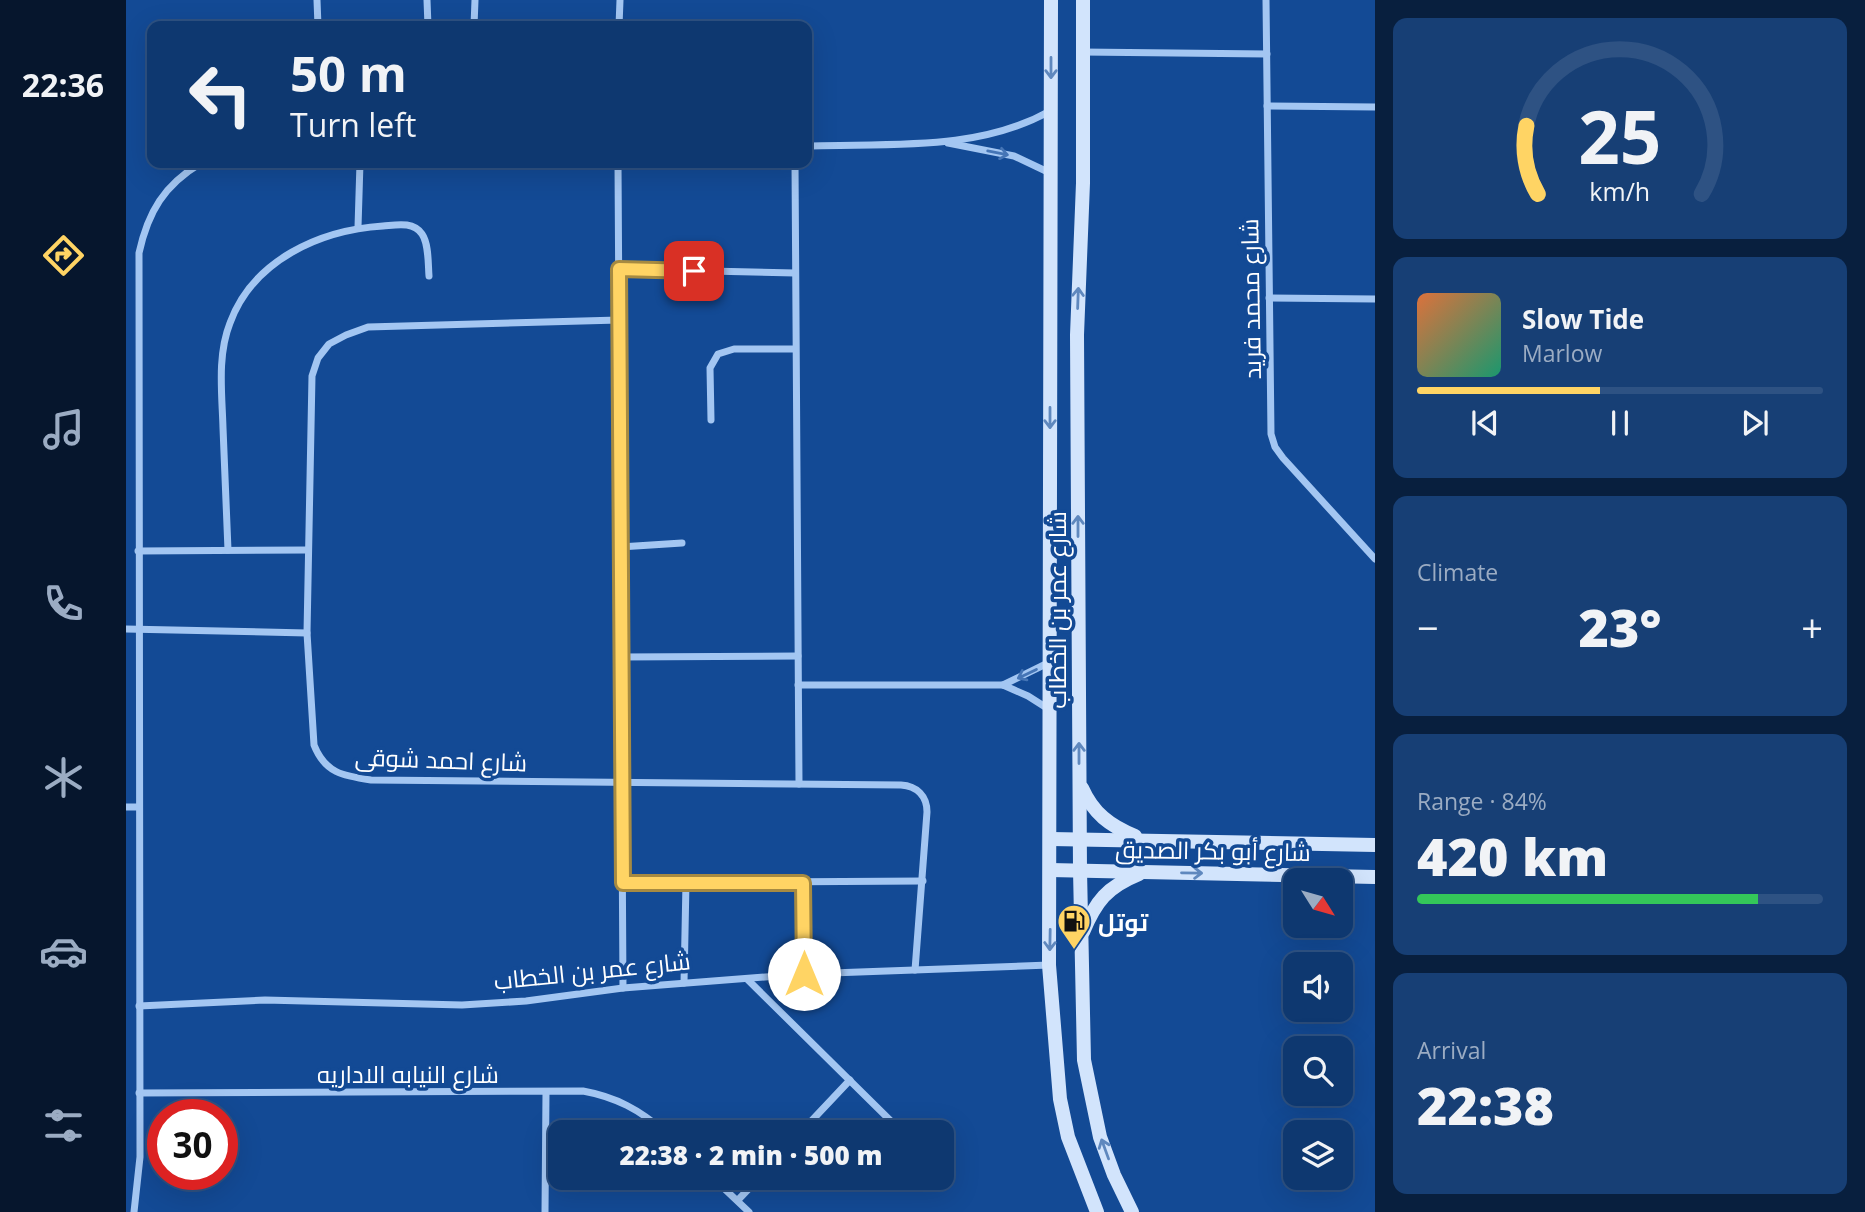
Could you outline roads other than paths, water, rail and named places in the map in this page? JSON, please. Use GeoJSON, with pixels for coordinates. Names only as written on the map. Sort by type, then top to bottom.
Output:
{"type":"FeatureCollection","features":[{"type":"Feature","properties":{"kind":"street"},"geometry":{"type":"LineString","coordinates":[[317,0],[318,21]]}},
{"type":"Feature","properties":{"kind":"street"},"geometry":{"type":"LineString","coordinates":[[428,0],[428,21]]}},
{"type":"Feature","properties":{"kind":"street"},"geometry":{"type":"LineString","coordinates":[[474,21],[475,0]]}},
{"type":"Feature","properties":{"kind":"street"},"geometry":{"type":"LineString","coordinates":[[619,21],[620,0]]}},
{"type":"Feature","properties":{"kind":"street","name":"شارع عمر بن الخطاب"},"geometry":{"type":"LineString","coordinates":[[1051,0],[1049,965],[1060,1100],[1068,1137],[1097,1212]]}},
{"type":"Feature","properties":{"kind":"street","name":"شارع عمر بن الخطاب"},"geometry":{"type":"LineString","coordinates":[[1083,0],[1083,183],[1077,335],[1079,783],[1084,1060],[1090,1097],[1110,1162],[1132,1212]]}},
{"type":"Feature","properties":{"kind":"street","name":"شارع محمد فريد"},"geometry":{"type":"LineString","coordinates":[[1266,0],[1271,434],[1275,447],[1283,458],[1375,559]]}},
{"type":"Feature","properties":{"kind":"street"},"geometry":{"type":"LineString","coordinates":[[1082,52],[1266,54]]}},
{"type":"Feature","properties":{"kind":"street"},"geometry":{"type":"LineString","coordinates":[[1267,106],[1375,107]]}},
{"type":"Feature","properties":{"kind":"street"},"geometry":{"type":"LineString","coordinates":[[812,146],[940,142],[1001,132],[1023,125],[1050,111]]}},
{"type":"Feature","properties":{"kind":"street"},"geometry":{"type":"LineString","coordinates":[[940,142],[1014,156],[1052,174]]}},
{"type":"Feature","properties":{"kind":"street"},"geometry":{"type":"LineString","coordinates":[[134,1212],[140,1157],[139,253],[145,226],[157,202],[172,184],[194,168]]}},
{"type":"Feature","properties":{"kind":"street"},"geometry":{"type":"LineString","coordinates":[[358,227],[360,168]]}},
{"type":"Feature","properties":{"kind":"street"},"geometry":{"type":"LineString","coordinates":[[618,168],[623,988]]}},
{"type":"Feature","properties":{"kind":"street"},"geometry":{"type":"LineString","coordinates":[[795,168],[799,784]]}},
{"type":"Feature","properties":{"kind":"street"},"geometry":{"type":"LineString","coordinates":[[228,550],[221,369],[222,352],[230,321],[243,295],[266,271],[316,239],[358,227],[406,225],[417,229],[424,239],[429,276]]}},
{"type":"Feature","properties":{"kind":"street"},"geometry":{"type":"LineString","coordinates":[[619,269],[795,273]]}},
{"type":"Feature","properties":{"kind":"street"},"geometry":{"type":"LineString","coordinates":[[1269,298],[1375,299]]}},
{"type":"Feature","properties":{"kind":"street","name":"شارع احمد شوقى"},"geometry":{"type":"LineString","coordinates":[[619,320],[368,327],[346,335],[330,345],[318,358],[312,376],[307,633],[314,745],[320,759],[345,776],[371,780],[907,785],[918,790],[927,806],[923,881]]}},
{"type":"Feature","properties":{"kind":"street"},"geometry":{"type":"LineString","coordinates":[[1051,336],[1064,343],[1077,335]]}},
{"type":"Feature","properties":{"kind":"street"},"geometry":{"type":"LineString","coordinates":[[711,420],[710,368],[718,354],[728,349],[795,349]]}},
{"type":"Feature","properties":{"kind":"street"},"geometry":{"type":"LineString","coordinates":[[1050,371],[1063,363],[1070,364],[1078,371]]}},
{"type":"Feature","properties":{"kind":"street"},"geometry":{"type":"LineString","coordinates":[[620,547],[682,543]]}},
{"type":"Feature","properties":{"kind":"street"},"geometry":{"type":"LineString","coordinates":[[138,551],[307,550]]}},
{"type":"Feature","properties":{"kind":"street"},"geometry":{"type":"LineString","coordinates":[[126,629],[307,633]]}},
{"type":"Feature","properties":{"kind":"street"},"geometry":{"type":"LineString","coordinates":[[621,657],[797,656]]}},
{"type":"Feature","properties":{"kind":"street"},"geometry":{"type":"LineString","coordinates":[[1003,685],[1051,662]]}},
{"type":"Feature","properties":{"kind":"street"},"geometry":{"type":"LineString","coordinates":[[798,685],[1003,685],[1051,710]]}},
{"type":"Feature","properties":{"kind":"street"},"geometry":{"type":"LineString","coordinates":[[1079,783],[1089,803],[1104,820],[1143,839]]}},
{"type":"Feature","properties":{"kind":"street"},"geometry":{"type":"LineString","coordinates":[[126,807],[138,807]]}},
{"type":"Feature","properties":{"kind":"street","name":"شارع أبو بكر الصديق"},"geometry":{"type":"LineString","coordinates":[[1051,839],[1375,845]]}},
{"type":"Feature","properties":{"kind":"street","name":"شارع أبو بكر الصديق"},"geometry":{"type":"LineString","coordinates":[[1050,870],[1375,877]]}},
{"type":"Feature","properties":{"kind":"street"},"geometry":{"type":"LineString","coordinates":[[1081,937],[1092,911],[1106,892],[1121,881],[1144,871]]}},
{"type":"Feature","properties":{"kind":"street"},"geometry":{"type":"LineString","coordinates":[[623,883],[923,881],[915,970]]}},
{"type":"Feature","properties":{"kind":"street"},"geometry":{"type":"LineString","coordinates":[[684,983],[686,883]]}},
{"type":"Feature","properties":{"kind":"street"},"geometry":{"type":"LineString","coordinates":[[803,883],[804,974]]}},
{"type":"Feature","properties":{"kind":"street","name":"شارع عمر بن الخطاب"},"geometry":{"type":"LineString","coordinates":[[139,1006],[265,1000],[462,1005],[526,1001],[623,988],[804,974],[1049,965]]}},
{"type":"Feature","properties":{"kind":"street"},"geometry":{"type":"LineString","coordinates":[[747,979],[890,1120]]}},
{"type":"Feature","properties":{"kind":"street"},"geometry":{"type":"LineString","coordinates":[[812,1120],[850,1080]]}},
{"type":"Feature","properties":{"kind":"street","name":"شارع النيابه الاداريه"},"geometry":{"type":"LineString","coordinates":[[139,1093],[583,1091],[601,1095],[635,1109],[649,1120]]}},
{"type":"Feature","properties":{"kind":"street"},"geometry":{"type":"LineString","coordinates":[[545,1093],[545,1212]]}},
{"type":"Feature","properties":{"kind":"street"},"geometry":{"type":"LineString","coordinates":[[727,1190],[749,1212]]}},
{"type":"Feature","properties":{"kind":"street"},"geometry":{"type":"LineString","coordinates":[[738,1200],[748,1190]]}},
{"type":"Feature","properties":{"kind":"place","name":"توتل"},"geometry":{"type":"Point","coordinates":[1074,951]}}]}
